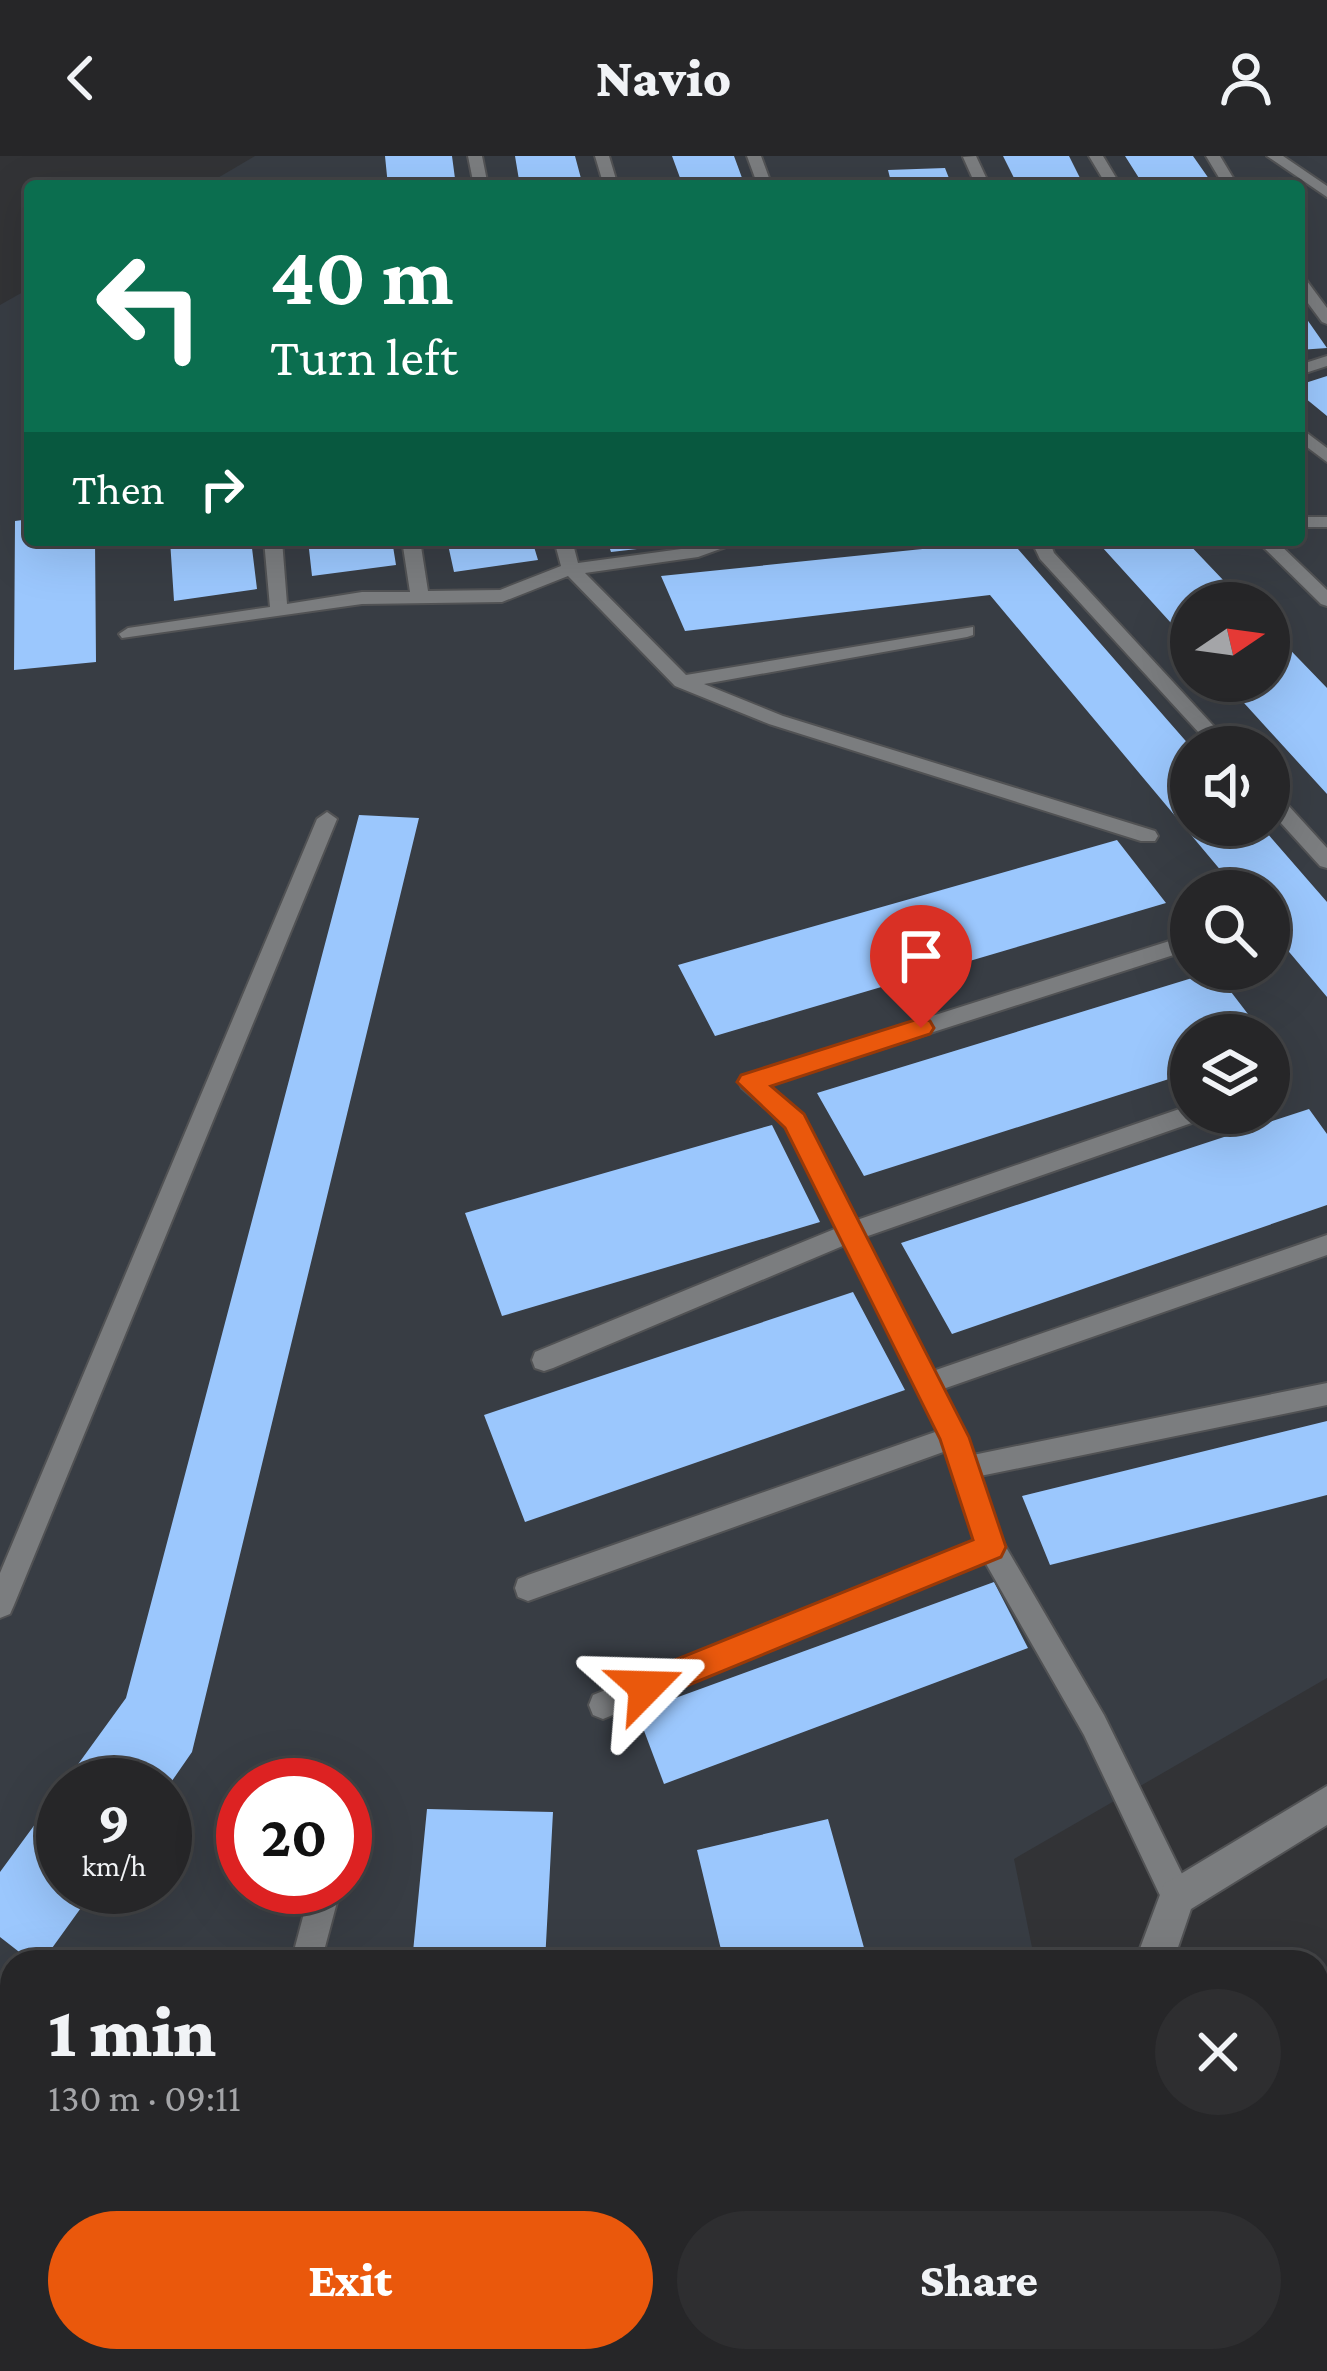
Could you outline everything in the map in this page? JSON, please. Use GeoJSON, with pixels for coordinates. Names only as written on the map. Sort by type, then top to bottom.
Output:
{"type":"FeatureCollection","features":[{"type":"Feature","properties":{"kind":"street"},"geometry":{"type":"LineString","coordinates":[[1158,1950],[1177,1897],[1327,1804]]}},
{"type":"Feature","properties":{"kind":"lane"},"geometry":{"type":"LineString","coordinates":[[1274,156],[1327,193]]}},
{"type":"Feature","properties":{"kind":"lane"},"geometry":{"type":"LineString","coordinates":[[1305,288],[1327,319]]}},
{"type":"Feature","properties":{"kind":"lane"},"geometry":{"type":"LineString","coordinates":[[1305,438],[1327,458]]}},
{"type":"Feature","properties":{"kind":"lane"},"geometry":{"type":"LineString","coordinates":[[274,546],[279,611]]}},
{"type":"Feature","properties":{"kind":"lane"},"geometry":{"type":"LineString","coordinates":[[412,546],[420,597]]}},
{"type":"Feature","properties":{"kind":"lane"},"geometry":{"type":"LineString","coordinates":[[565,546],[571,568],[682,682],[776,720],[1148,836]]}},
{"type":"Feature","properties":{"kind":"lane"},"geometry":{"type":"LineString","coordinates":[[128,634],[362,598],[502,596],[571,568],[717,546]]}},
{"type":"Feature","properties":{"kind":"lane"},"geometry":{"type":"LineString","coordinates":[[1042,546],[1203,726]]}},
{"type":"Feature","properties":{"kind":"lane"},"geometry":{"type":"LineString","coordinates":[[1271,546],[1327,600]]}},
{"type":"Feature","properties":{"kind":"lane"},"geometry":{"type":"LineString","coordinates":[[682,682],[967,632]]}},
{"type":"Feature","properties":{"kind":"lane"},"geometry":{"type":"LineString","coordinates":[[0,1605],[327,819]]}},
{"type":"Feature","properties":{"kind":"lane"},"geometry":{"type":"LineString","coordinates":[[1290,820],[1327,860]]}},
{"type":"Feature","properties":{"kind":"lane"},"geometry":{"type":"LineString","coordinates":[[1170,949],[750,1082],[795,1121],[954,1437],[991,1547],[1094,1725],[1177,1897]]}},
{"type":"Feature","properties":{"kind":"lane"},"geometry":{"type":"LineString","coordinates":[[544,1360],[851,1232],[1170,1122]]}},
{"type":"Feature","properties":{"kind":"lane"},"geometry":{"type":"LineString","coordinates":[[927,1384],[1327,1245]]}},
{"type":"Feature","properties":{"kind":"lane"},"geometry":{"type":"LineString","coordinates":[[964,1468],[1327,1394]]}},
{"type":"Feature","properties":{"kind":"lane"},"geometry":{"type":"LineString","coordinates":[[528,1588],[954,1437]]}},
{"type":"Feature","properties":{"kind":"lane"},"geometry":{"type":"LineString","coordinates":[[603,1705],[991,1547]]}},
{"type":"Feature","properties":{"kind":"lane"},"geometry":{"type":"LineString","coordinates":[[309,1950],[319,1914]]}},
{"type":"Feature","properties":{"kind":"shaded area"},"geometry":{"type":"Polygon","coordinates":[[[255,156],[1327,156],[1327,1678],[1014,1859],[1033,1950],[0,1950],[0,305],[24,291],[24,546],[1305,546],[1305,180],[214,180],[255,156]]]}},
{"type":"Feature","properties":{"kind":"building"},"geometry":{"type":"Polygon","coordinates":[[[385,156],[452,156],[455,180],[387,180],[385,156]]]}},
{"type":"Feature","properties":{"kind":"building"},"geometry":{"type":"Polygon","coordinates":[[[515,156],[575,156],[581,180],[519,180],[515,156]]]}},
{"type":"Feature","properties":{"kind":"building"},"geometry":{"type":"Polygon","coordinates":[[[672,156],[734,156],[743,180],[681,180],[672,156]]]}},
{"type":"Feature","properties":{"kind":"building"},"geometry":{"type":"Polygon","coordinates":[[[1003,156],[1069,156],[1081,180],[1015,180],[1003,156]]]}},
{"type":"Feature","properties":{"kind":"building"},"geometry":{"type":"Polygon","coordinates":[[[1125,156],[1193,156],[1210,180],[1140,180],[1125,156]]]}},
{"type":"Feature","properties":{"kind":"building"},"geometry":{"type":"Polygon","coordinates":[[[945,168],[950,180],[890,180],[888,170],[945,168]]]}},
{"type":"Feature","properties":{"kind":"building"},"geometry":{"type":"Polygon","coordinates":[[[1305,317],[1327,348],[1305,350],[1305,317]]]}},
{"type":"Feature","properties":{"kind":"building"},"geometry":{"type":"Polygon","coordinates":[[[1327,376],[1327,416],[1305,398],[1305,383],[1327,376]]]}},
{"type":"Feature","properties":{"kind":"building"},"geometry":{"type":"Polygon","coordinates":[[[24,520],[24,546],[95,546],[96,662],[14,670],[15,521],[24,520]]]}},
{"type":"Feature","properties":{"kind":"building"},"geometry":{"type":"Polygon","coordinates":[[[170,546],[252,546],[257,589],[174,601],[170,546]]]}},
{"type":"Feature","properties":{"kind":"building"},"geometry":{"type":"Polygon","coordinates":[[[309,546],[393,546],[396,565],[312,576],[309,546]]]}},
{"type":"Feature","properties":{"kind":"building"},"geometry":{"type":"Polygon","coordinates":[[[448,546],[534,546],[538,560],[454,572],[448,546]]]}},
{"type":"Feature","properties":{"kind":"building"},"geometry":{"type":"Polygon","coordinates":[[[609,546],[663,546],[611,552],[609,546]]]}},
{"type":"Feature","properties":{"kind":"building"},"geometry":{"type":"Polygon","coordinates":[[[952,546],[1015,546],[1173,726],[1170,810],[990,595],[685,631],[661,576],[952,546]]]}},
{"type":"Feature","properties":{"kind":"building"},"geometry":{"type":"Polygon","coordinates":[[[1191,546],[1225,582],[1170,582],[1170,622],[1102,547],[1191,546]]]}},
{"type":"Feature","properties":{"kind":"building"},"geometry":{"type":"Polygon","coordinates":[[[1290,650],[1327,688],[1327,794],[1290,753],[1290,726],[1265,726],[1243,702],[1290,702],[1290,650]]]}},
{"type":"Feature","properties":{"kind":"building"},"geometry":{"type":"Polygon","coordinates":[[[359,815],[419,818],[188,1758],[83,1758],[126,1698],[359,815]]]}},
{"type":"Feature","properties":{"kind":"building"},"geometry":{"type":"Polygon","coordinates":[[[1117,840],[1166,903],[715,1036],[678,965],[1117,840]]]}},
{"type":"Feature","properties":{"kind":"building"},"geometry":{"type":"Polygon","coordinates":[[[1200,846],[1278,846],[1327,902],[1327,997],[1290,953],[1290,870],[1220,870],[1200,846]]]}},
{"type":"Feature","properties":{"kind":"building"},"geometry":{"type":"Polygon","coordinates":[[[1170,985],[1170,990],[1230,990],[1248,1014],[1170,1014],[1170,1079],[864,1176],[817,1093],[1170,985]]]}},
{"type":"Feature","properties":{"kind":"building"},"geometry":{"type":"Polygon","coordinates":[[[1309,1109],[1327,1134],[1327,1205],[952,1334],[901,1243],[1233,1134],[1290,1134],[1290,1115],[1309,1109]]]}},
{"type":"Feature","properties":{"kind":"building"},"geometry":{"type":"Polygon","coordinates":[[[772,1125],[820,1222],[502,1316],[465,1213],[772,1125]]]}},
{"type":"Feature","properties":{"kind":"building"},"geometry":{"type":"Polygon","coordinates":[[[853,1292],[905,1390],[525,1522],[484,1415],[853,1292]]]}},
{"type":"Feature","properties":{"kind":"building"},"geometry":{"type":"Polygon","coordinates":[[[1327,1421],[1327,1495],[1050,1565],[1022,1496],[1327,1421]]]}},
{"type":"Feature","properties":{"kind":"building"},"geometry":{"type":"Polygon","coordinates":[[[994,1582],[1028,1648],[664,1784],[637,1712],[994,1582]]]}},
{"type":"Feature","properties":{"kind":"building"},"geometry":{"type":"Polygon","coordinates":[[[427,1809],[553,1812],[546,1950],[413,1950],[427,1809]]]}},
{"type":"Feature","properties":{"kind":"building"},"geometry":{"type":"Polygon","coordinates":[[[828,1819],[865,1950],[721,1950],[697,1850],[828,1819]]]}},
{"type":"Feature","properties":{"kind":"building"},"geometry":{"type":"Polygon","coordinates":[[[36,1823],[36,1914],[77,1914],[51,1950],[17,1950],[0,1937],[0,1872],[36,1823]]]}},
{"type":"Feature","properties":{"kind":"route"},"geometry":{"type":"LineString","coordinates":[[646,1687],[991,1547],[954,1437],[795,1121],[750,1082],[921,1028]]}}]}
